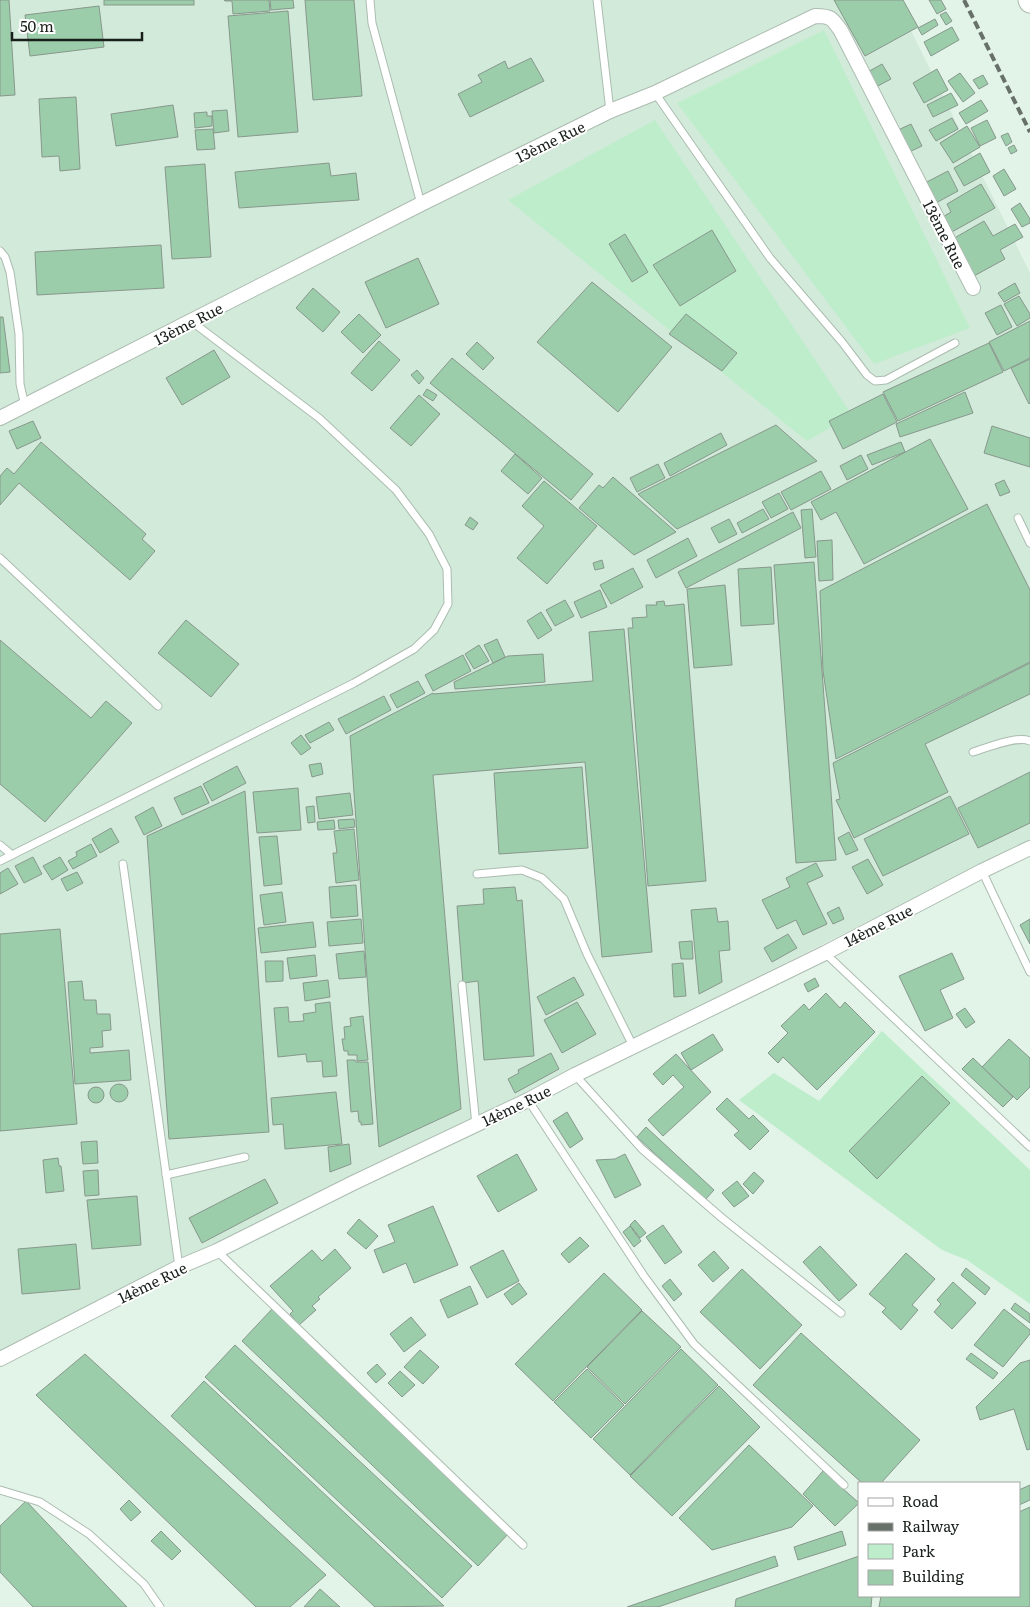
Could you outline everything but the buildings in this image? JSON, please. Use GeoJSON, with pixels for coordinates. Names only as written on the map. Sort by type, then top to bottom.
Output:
{"type":"FeatureCollection","features":[{"type":"Feature","properties":{"kind":"street","name":"13ème Rue"},"geometry":{"type":"LineString","coordinates":[[0,418],[610,110],[654,93],[815,16],[827,16],[834,20],[841,31],[972,288]]}},
{"type":"Feature","properties":{"kind":"street","name":"14ème Rue"},"geometry":{"type":"LineString","coordinates":[[0,1359],[353,1182],[528,1100],[633,1046],[825,953],[1030,848]]}},
{"type":"Feature","properties":{"kind":"lane"},"geometry":{"type":"LineString","coordinates":[[370,0],[372,23],[421,204]]}},
{"type":"Feature","properties":{"kind":"lane"},"geometry":{"type":"LineString","coordinates":[[597,0],[610,110]]}},
{"type":"Feature","properties":{"kind":"lane"},"geometry":{"type":"LineString","coordinates":[[654,93],[770,258],[842,342],[867,375],[875,381],[886,380],[954,343]]}},
{"type":"Feature","properties":{"kind":"lane"},"geometry":{"type":"LineString","coordinates":[[0,252],[5,257],[10,272],[19,334],[20,384],[25,406]]}},
{"type":"Feature","properties":{"kind":"lane"},"geometry":{"type":"LineString","coordinates":[[0,861],[354,683],[414,649],[434,630],[448,604],[447,569],[429,534],[396,490],[319,418],[191,321]]}},
{"type":"Feature","properties":{"kind":"lane"},"geometry":{"type":"LineString","coordinates":[[1018,518],[1030,544]]}},
{"type":"Feature","properties":{"kind":"lane"},"geometry":{"type":"LineString","coordinates":[[0,558],[158,706]]}},
{"type":"Feature","properties":{"kind":"lane"},"geometry":{"type":"LineString","coordinates":[[973,752],[1025,738],[1030,741]]}},
{"type":"Feature","properties":{"kind":"lane"},"geometry":{"type":"LineString","coordinates":[[0,845],[12,855]]}},
{"type":"Feature","properties":{"kind":"lane"},"geometry":{"type":"LineString","coordinates":[[123,864],[179,1268]]}},
{"type":"Feature","properties":{"kind":"lane"},"geometry":{"type":"LineString","coordinates":[[477,874],[522,870],[542,878],[564,900],[587,954],[633,1046]]}},
{"type":"Feature","properties":{"kind":"lane"},"geometry":{"type":"LineString","coordinates":[[982,871],[1030,972]]}},
{"type":"Feature","properties":{"kind":"lane"},"geometry":{"type":"LineString","coordinates":[[825,953],[1030,1147]]}},
{"type":"Feature","properties":{"kind":"lane"},"geometry":{"type":"LineString","coordinates":[[462,985],[476,1124]]}},
{"type":"Feature","properties":{"kind":"lane"},"geometry":{"type":"LineString","coordinates":[[575,1075],[642,1149],[722,1218],[841,1313]]}},
{"type":"Feature","properties":{"kind":"lane"},"geometry":{"type":"LineString","coordinates":[[528,1100],[644,1276],[694,1344],[844,1485]]}},
{"type":"Feature","properties":{"kind":"lane"},"geometry":{"type":"LineString","coordinates":[[166,1175],[246,1157]]}},
{"type":"Feature","properties":{"kind":"lane"},"geometry":{"type":"LineString","coordinates":[[217,1251],[523,1545]]}},
{"type":"Feature","properties":{"kind":"lane"},"geometry":{"type":"LineString","coordinates":[[0,1490],[40,1502],[89,1534],[144,1584],[160,1607]]}},
{"type":"Feature","properties":{"kind":"shaded area"},"geometry":{"type":"Polygon","coordinates":[[[0,0],[896,0],[1030,273],[1030,841],[0,1354],[0,0]]]}},
{"type":"Feature","properties":{"kind":"green space"},"geometry":{"type":"Polygon","coordinates":[[[824,30],[970,328],[874,364],[677,103],[824,30]]]}},
{"type":"Feature","properties":{"kind":"green space"},"geometry":{"type":"Polygon","coordinates":[[[655,120],[852,415],[807,441],[508,200],[655,120]]]}},
{"type":"Feature","properties":{"kind":"green space"},"geometry":{"type":"Polygon","coordinates":[[[882,1031],[1030,1170],[1030,1304],[967,1260],[942,1250],[739,1100],[774,1073],[819,1101],[882,1031]]]}},
{"type":"Feature","properties":{"kind":"railway"},"geometry":{"type":"LineString","coordinates":[[964,0],[1030,132]]}}]}
